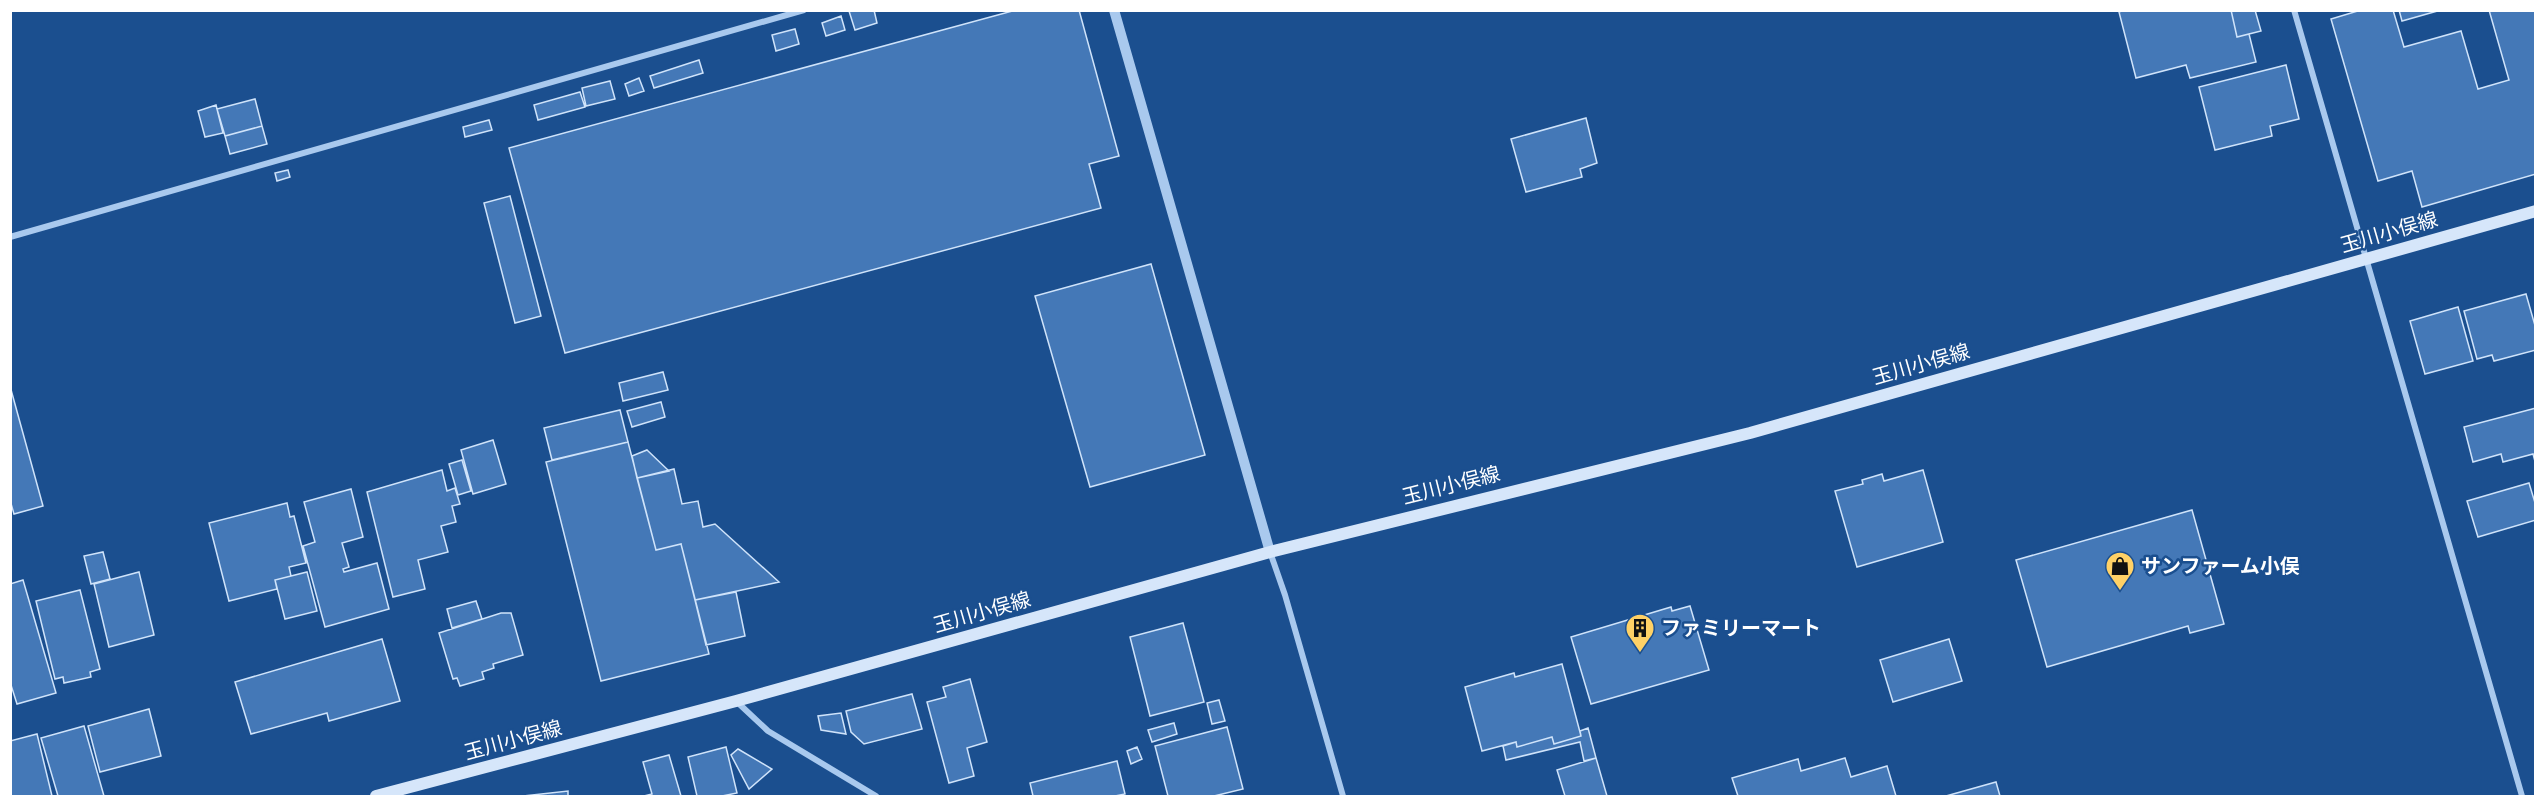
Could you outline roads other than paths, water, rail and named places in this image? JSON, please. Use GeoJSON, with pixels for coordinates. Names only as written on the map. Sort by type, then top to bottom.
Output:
{"type":"FeatureCollection","features":[{"type":"Feature","properties":{"kind":"main road","name":"玉川小俣線"},"geometry":{"type":"LineString","coordinates":[[376,796],[736,701],[1270,552],[1750,433],[2535,211]]}},
{"type":"Feature","properties":{"kind":"street"},"geometry":{"type":"LineString","coordinates":[[10,237],[804,10]]}},
{"type":"Feature","properties":{"kind":"street"},"geometry":{"type":"LineString","coordinates":[[1114,10],[1270,552],[1286,595],[1343,796]]}},
{"type":"Feature","properties":{"kind":"street"},"geometry":{"type":"LineString","coordinates":[[2294,10],[2364,259],[2522,796]]}},
{"type":"Feature","properties":{"kind":"street"},"geometry":{"type":"LineString","coordinates":[[736,701],[768,731],[876,796]]}},
{"type":"Feature","properties":{"kind":"place","name":"サンファーム小俣"},"geometry":{"type":"Point","coordinates":[2120,592]}},
{"type":"Feature","properties":{"kind":"place","name":"ファミリーマート"},"geometry":{"type":"Point","coordinates":[1640,654]}}]}
